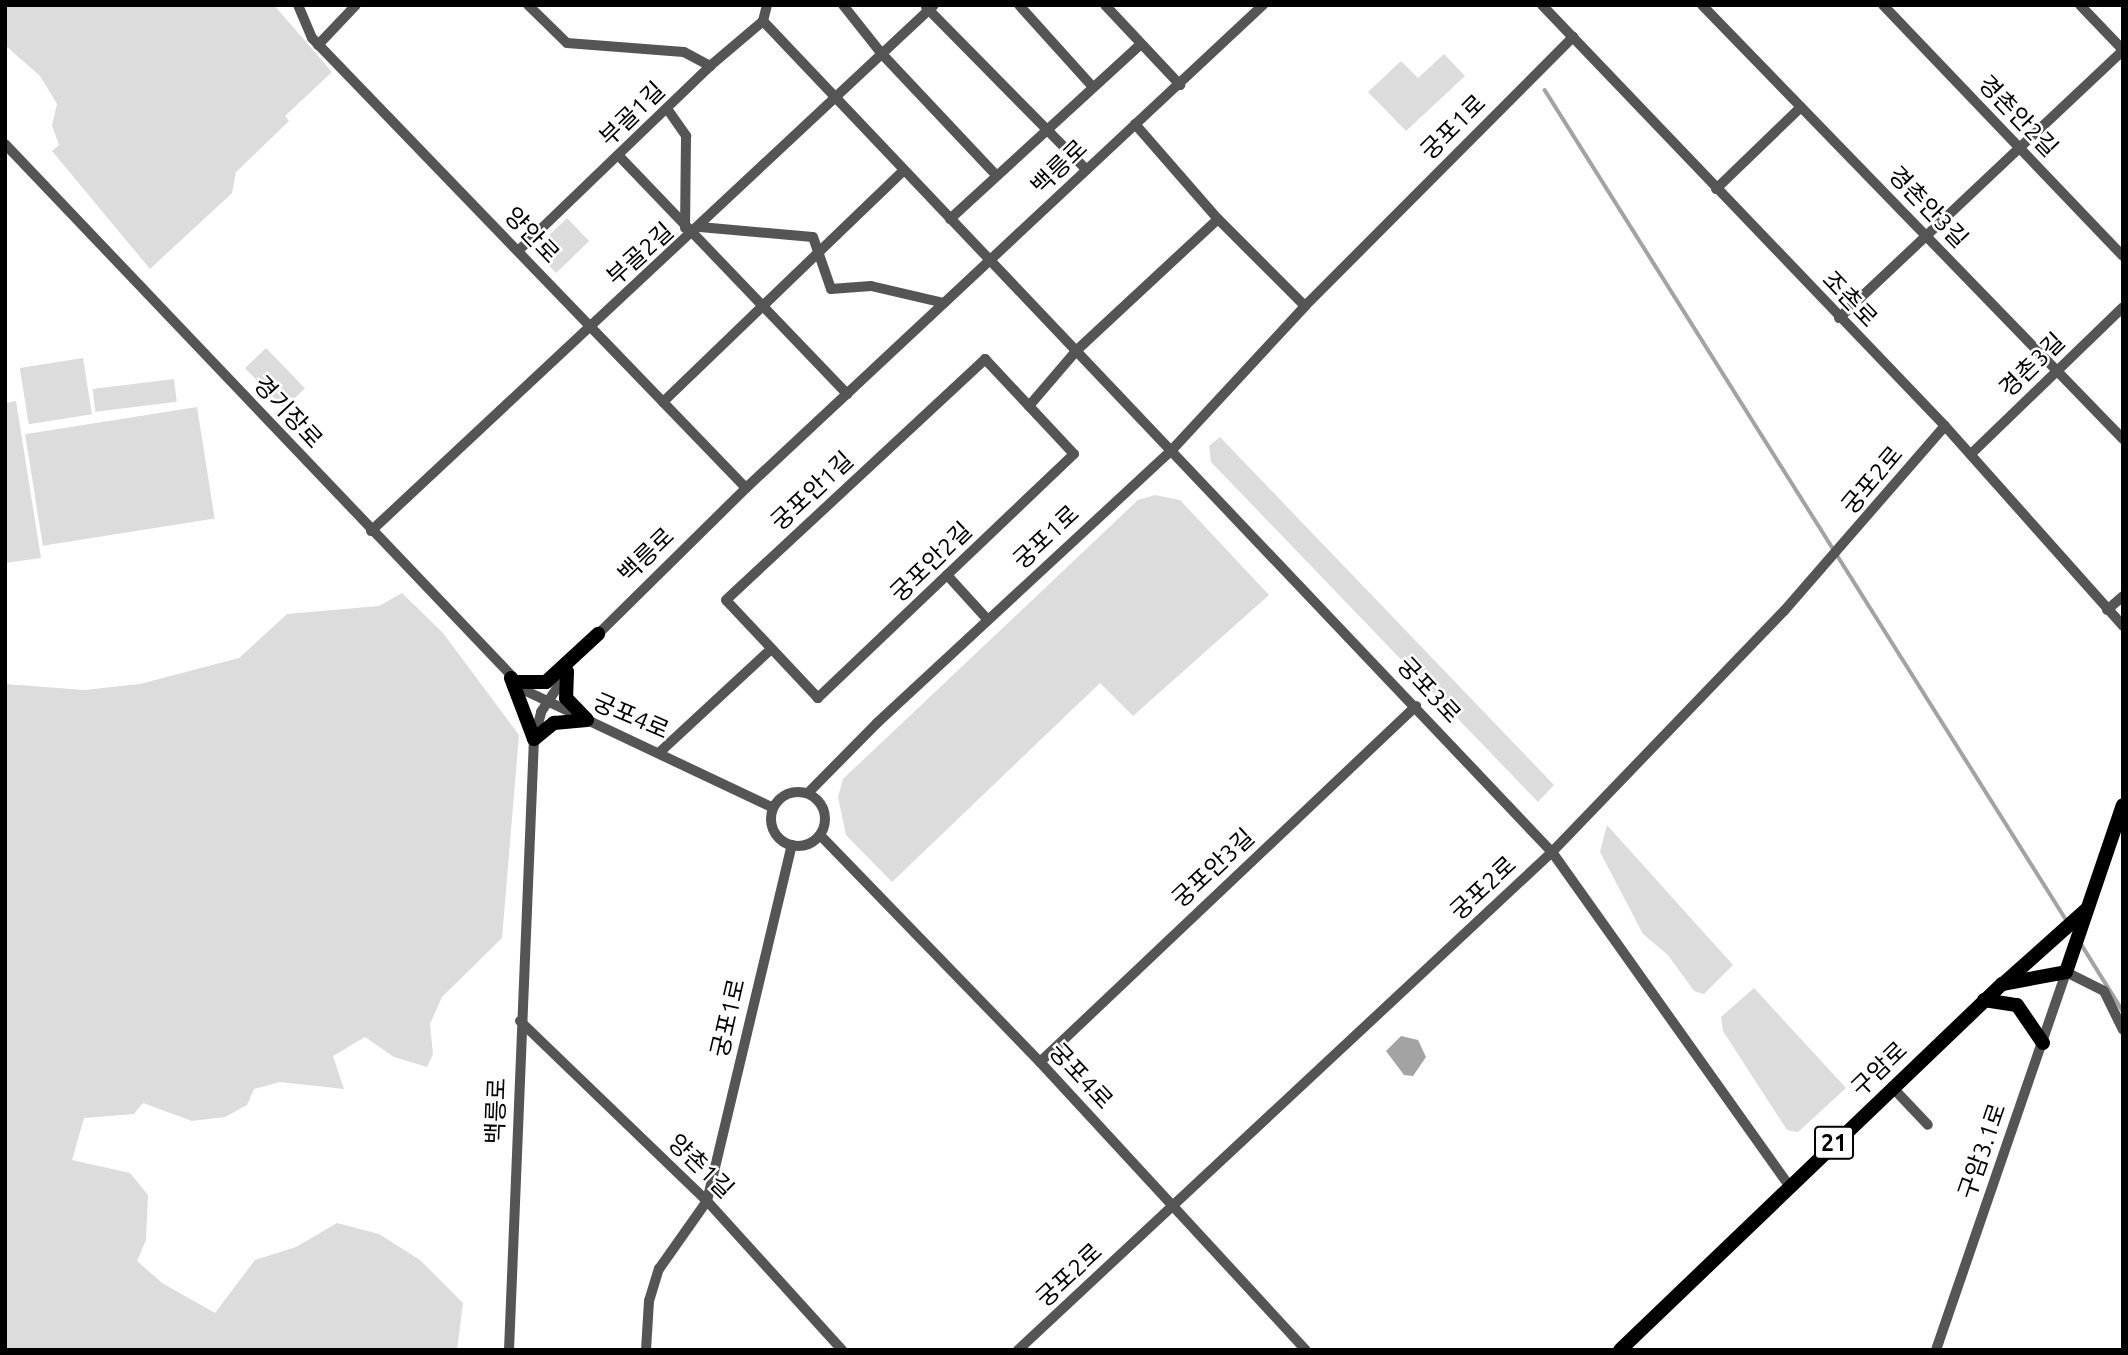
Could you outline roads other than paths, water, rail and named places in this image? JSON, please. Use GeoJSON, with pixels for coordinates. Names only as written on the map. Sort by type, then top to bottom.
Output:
{"type":"FeatureCollection","features":[{"type":"Feature","properties":{"kind":"main road"},"geometry":{"type":"LineString","coordinates":[[587,720],[554,723],[534,739],[513,679],[546,682],[598,634]]}},
{"type":"Feature","properties":{"kind":"main road"},"geometry":{"type":"LineString","coordinates":[[567,672],[565,698],[587,720]]}},
{"type":"Feature","properties":{"kind":"main road"},"geometry":{"type":"LineString","coordinates":[[2002,984],[2067,969],[2123,805]]}},
{"type":"Feature","properties":{"kind":"main road","name":"구암로"},"geometry":{"type":"LineString","coordinates":[[1620,1350],[1984,1000],[2088,908]]}},
{"type":"Feature","properties":{"kind":"main road"},"geometry":{"type":"LineString","coordinates":[[1984,1000],[2017,1004],[2043,1043]]}},
{"type":"Feature","properties":{"kind":"street","name":"양안로"},"geometry":{"type":"LineString","coordinates":[[298,5],[318,45],[519,250],[746,488]]}},
{"type":"Feature","properties":{"kind":"street"},"geometry":{"type":"LineString","coordinates":[[318,45],[356,5]]}},
{"type":"Feature","properties":{"kind":"street"},"geometry":{"type":"LineString","coordinates":[[528,5],[567,43],[684,52],[710,66]]}},
{"type":"Feature","properties":{"kind":"street"},"geometry":{"type":"LineString","coordinates":[[763,21],[767,5]]}},
{"type":"Feature","properties":{"kind":"street"},"geometry":{"type":"LineString","coordinates":[[843,5],[882,54],[996,175]]}},
{"type":"Feature","properties":{"kind":"street"},"geometry":{"type":"LineString","coordinates":[[1019,5],[1092,86]]}},
{"type":"Feature","properties":{"kind":"street"},"geometry":{"type":"LineString","coordinates":[[1105,5],[1180,85]]}},
{"type":"Feature","properties":{"kind":"street","name":"백릉로"},"geometry":{"type":"LineString","coordinates":[[509,1350],[520,1021],[534,739],[546,702],[598,634],[746,488],[1180,85],[1250,10],[1263,5]]}},
{"type":"Feature","properties":{"kind":"street","name":"경촌안3길"},"geometry":{"type":"LineString","coordinates":[[1702,5],[2123,439]]}},
{"type":"Feature","properties":{"kind":"street","name":"경촌안2길"},"geometry":{"type":"LineString","coordinates":[[1883,5],[2123,256]]}},
{"type":"Feature","properties":{"kind":"street"},"geometry":{"type":"LineString","coordinates":[[1839,318],[2123,50],[2080,5]]}},
{"type":"Feature","properties":{"kind":"street"},"geometry":{"type":"LineString","coordinates":[[929,7],[1086,170]]}},
{"type":"Feature","properties":{"kind":"street","name":"부골2길"},"geometry":{"type":"LineString","coordinates":[[371,531],[835,99],[929,7]]}},
{"type":"Feature","properties":{"kind":"street","name":"조촌로"},"geometry":{"type":"LineString","coordinates":[[1547,7],[1716,189],[1945,426],[2123,626]]}},
{"type":"Feature","properties":{"kind":"street","name":"부골1길"},"geometry":{"type":"LineString","coordinates":[[519,250],[668,110],[710,66],[763,21]]}},
{"type":"Feature","properties":{"kind":"street","name":"궁포3로"},"geometry":{"type":"LineString","coordinates":[[763,21],[1552,852],[1789,1185]]}},
{"type":"Feature","properties":{"kind":"street","name":"궁포1로"},"geometry":{"type":"LineString","coordinates":[[808,793],[988,619],[1170,452],[1304,306],[1573,37]]}},
{"type":"Feature","properties":{"kind":"street"},"geometry":{"type":"LineString","coordinates":[[950,219],[1045,129],[1141,44]]}},
{"type":"Feature","properties":{"kind":"street"},"geometry":{"type":"LineString","coordinates":[[1716,189],[1801,107]]}},
{"type":"Feature","properties":{"kind":"street"},"geometry":{"type":"LineString","coordinates":[[668,110],[686,136],[692,230]]}},
{"type":"Feature","properties":{"kind":"street"},"geometry":{"type":"LineString","coordinates":[[1135,124],[1218,219],[1304,306]]}},
{"type":"Feature","properties":{"kind":"street","name":"경기장로"},"geometry":{"type":"LineString","coordinates":[[5,144],[513,679],[546,702]]}},
{"type":"Feature","properties":{"kind":"street"},"geometry":{"type":"LineString","coordinates":[[619,156],[692,230],[761,309],[847,394]]}},
{"type":"Feature","properties":{"kind":"street"},"geometry":{"type":"LineString","coordinates":[[663,402],[818,257],[903,171]]}},
{"type":"Feature","properties":{"kind":"street"},"geometry":{"type":"LineString","coordinates":[[1028,406],[1077,350],[1218,219]]}},
{"type":"Feature","properties":{"kind":"street"},"geometry":{"type":"LineString","coordinates":[[692,230],[813,237],[831,289],[871,286],[944,303]]}},
{"type":"Feature","properties":{"kind":"street","name":"경촌3길"},"geometry":{"type":"LineString","coordinates":[[1971,454],[2123,307]]}},
{"type":"Feature","properties":{"kind":"street","name":"궁포안1길"},"geometry":{"type":"LineString","coordinates":[[771,649],[726,600],[985,359],[1028,406]]}},
{"type":"Feature","properties":{"kind":"street","name":"궁포안2길"},"geometry":{"type":"LineString","coordinates":[[771,649],[818,698],[1074,454],[1028,406]]}},
{"type":"Feature","properties":{"kind":"street","name":"궁포2로"},"geometry":{"type":"LineString","coordinates":[[1018,1350],[1552,852],[1784,611],[1853,536],[1945,426]]}},
{"type":"Feature","properties":{"kind":"street"},"geometry":{"type":"LineString","coordinates":[[947,575],[988,619]]}},
{"type":"Feature","properties":{"kind":"street"},"geometry":{"type":"LineString","coordinates":[[2115,615],[2123,596]]}},
{"type":"Feature","properties":{"kind":"street"},"geometry":{"type":"LineString","coordinates":[[661,751],[771,649]]}},
{"type":"Feature","properties":{"kind":"street","name":"궁포4로"},"geometry":{"type":"LineString","coordinates":[[546,702],[661,751],[773,808]]}},
{"type":"Feature","properties":{"kind":"street","name":"궁포안3길"},"geometry":{"type":"LineString","coordinates":[[1040,1062],[1416,706]]}},
{"type":"Feature","properties":{"kind":"street"},"geometry":{"type":"LineString","coordinates":[[808,793],[825,811],[820,835],[807,844],[792,845],[774,831],[773,808],[784,795],[808,793]]}},
{"type":"Feature","properties":{"kind":"street","name":"궁포4로"},"geometry":{"type":"LineString","coordinates":[[820,835],[1040,1062],[1306,1350]]}},
{"type":"Feature","properties":{"kind":"street","name":"궁포1로"},"geometry":{"type":"LineString","coordinates":[[707,1201],[792,845]]}},
{"type":"Feature","properties":{"kind":"street"},"geometry":{"type":"LineString","coordinates":[[2067,969],[2104,990],[2123,1030]]}},
{"type":"Feature","properties":{"kind":"street","name":"구암3.1로"},"geometry":{"type":"LineString","coordinates":[[1936,1350],[2067,969]]}},
{"type":"Feature","properties":{"kind":"street","name":"양촌1길"},"geometry":{"type":"LineString","coordinates":[[520,1021],[707,1201],[842,1350]]}},
{"type":"Feature","properties":{"kind":"street"},"geometry":{"type":"LineString","coordinates":[[1892,1087],[1928,1125]]}},
{"type":"Feature","properties":{"kind":"street"},"geometry":{"type":"LineString","coordinates":[[646,1350],[649,1301],[659,1269],[707,1201]]}},
{"type":"Feature","properties":{"kind":"waterway"},"geometry":{"type":"LineString","coordinates":[[1545,90],[2067,921]]}},
{"type":"Feature","properties":{"kind":"waterway"},"geometry":{"type":"LineString","coordinates":[[2080,942],[2123,1011]]}}]}
